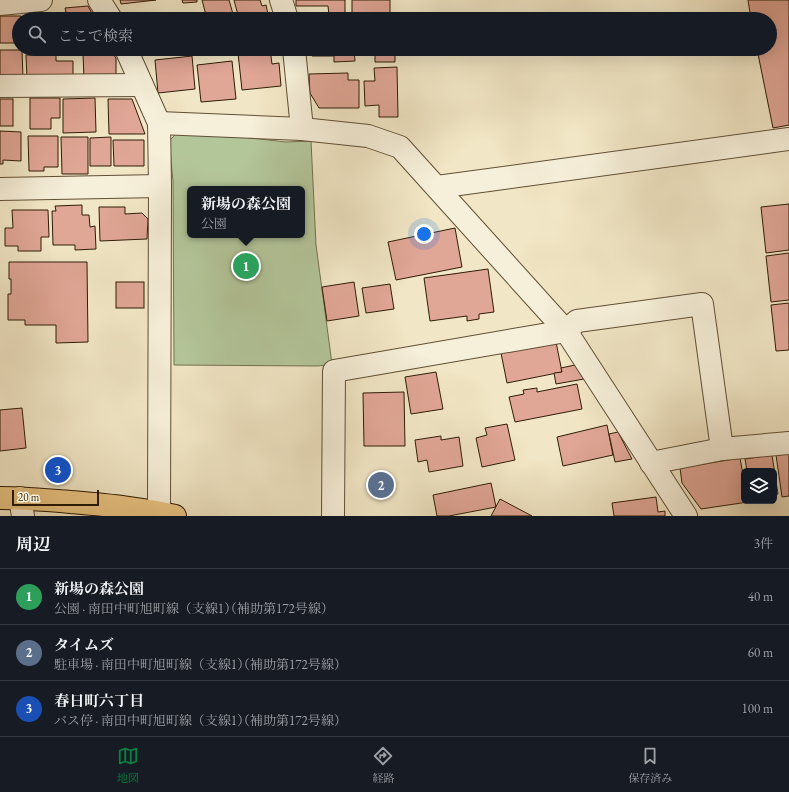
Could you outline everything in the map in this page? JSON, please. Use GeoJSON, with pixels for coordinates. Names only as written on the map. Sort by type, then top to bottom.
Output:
{"type":"FeatureCollection","features":[{"type":"Feature","properties":{"kind":"main road"},"geometry":{"type":"LineString","coordinates":[[14,504],[96,504],[167,514]]}},
{"type":"Feature","properties":{"kind":"street"},"geometry":{"type":"LineString","coordinates":[[0,4],[41,0]]}},
{"type":"Feature","properties":{"kind":"street"},"geometry":{"type":"LineString","coordinates":[[99,0],[107,12]]}},
{"type":"Feature","properties":{"kind":"street"},"geometry":{"type":"LineString","coordinates":[[281,0],[285,12]]}},
{"type":"Feature","properties":{"kind":"street"},"geometry":{"type":"LineString","coordinates":[[129,56],[159,123],[167,514]]}},
{"type":"Feature","properties":{"kind":"street"},"geometry":{"type":"LineString","coordinates":[[295,56],[302,129]]}},
{"type":"Feature","properties":{"kind":"street"},"geometry":{"type":"LineString","coordinates":[[0,86],[142,85]]}},
{"type":"Feature","properties":{"kind":"street"},"geometry":{"type":"LineString","coordinates":[[159,123],[302,129],[368,136],[400,147],[566,331],[686,516]]}},
{"type":"Feature","properties":{"kind":"street"},"geometry":{"type":"LineString","coordinates":[[437,187],[789,139]]}},
{"type":"Feature","properties":{"kind":"street"},"geometry":{"type":"LineString","coordinates":[[0,189],[160,186]]}},
{"type":"Feature","properties":{"kind":"street"},"geometry":{"type":"LineString","coordinates":[[333,516],[334,371],[566,331],[577,322],[702,304],[722,449]]}},
{"type":"Feature","properties":{"kind":"street"},"geometry":{"type":"LineString","coordinates":[[651,464],[722,449],[789,443]]}},
{"type":"Feature","properties":{"kind":"green space"},"geometry":{"type":"Polygon","coordinates":[[[180,130],[286,142],[311,141],[316,245],[332,364],[318,366],[174,365],[173,181],[169,141],[180,130]]]}},
{"type":"Feature","properties":{"kind":"building"},"geometry":{"type":"Polygon","coordinates":[[[120,0],[156,0],[121,4],[120,0]]]}},
{"type":"Feature","properties":{"kind":"building"},"geometry":{"type":"Polygon","coordinates":[[[182,0],[197,0],[197,2],[183,3],[182,0]]]}},
{"type":"Feature","properties":{"kind":"building"},"geometry":{"type":"Polygon","coordinates":[[[202,0],[229,0],[232,12],[205,12],[202,0]]]}},
{"type":"Feature","properties":{"kind":"building"},"geometry":{"type":"Polygon","coordinates":[[[234,0],[260,0],[262,6],[266,5],[268,12],[237,12],[234,0]]]}},
{"type":"Feature","properties":{"kind":"building"},"geometry":{"type":"Polygon","coordinates":[[[296,0],[345,0],[345,12],[329,12],[328,6],[296,6],[296,0]]]}},
{"type":"Feature","properties":{"kind":"building"},"geometry":{"type":"Polygon","coordinates":[[[352,0],[390,0],[390,12],[352,12],[352,0]]]}},
{"type":"Feature","properties":{"kind":"building"},"geometry":{"type":"Polygon","coordinates":[[[748,0],[789,0],[789,125],[773,128],[758,56],[777,56],[777,12],[750,12],[748,0]]]}},
{"type":"Feature","properties":{"kind":"building"},"geometry":{"type":"Polygon","coordinates":[[[88,6],[91,12],[66,12],[65,8],[88,6]]]}},
{"type":"Feature","properties":{"kind":"building"},"geometry":{"type":"Polygon","coordinates":[[[0,16],[12,16],[12,43],[0,43],[0,16]]]}},
{"type":"Feature","properties":{"kind":"building"},"geometry":{"type":"Polygon","coordinates":[[[0,50],[12,50],[12,56],[22,56],[23,78],[0,79],[0,50]]]}},
{"type":"Feature","properties":{"kind":"building"},"geometry":{"type":"Polygon","coordinates":[[[26,56],[56,56],[56,61],[73,61],[73,78],[27,79],[26,56]]]}},
{"type":"Feature","properties":{"kind":"building"},"geometry":{"type":"Polygon","coordinates":[[[83,56],[114,56],[116,58],[116,78],[84,78],[83,56]]]}},
{"type":"Feature","properties":{"kind":"building"},"geometry":{"type":"Polygon","coordinates":[[[192,56],[195,89],[158,93],[155,60],[192,56]]]}},
{"type":"Feature","properties":{"kind":"building"},"geometry":{"type":"Polygon","coordinates":[[[238,56],[271,56],[272,64],[279,63],[281,86],[242,90],[238,56]]]}},
{"type":"Feature","properties":{"kind":"building"},"geometry":{"type":"Polygon","coordinates":[[[334,56],[355,56],[355,61],[334,62],[334,56]]]}},
{"type":"Feature","properties":{"kind":"building"},"geometry":{"type":"Polygon","coordinates":[[[375,56],[395,56],[395,62],[375,62],[375,56]]]}},
{"type":"Feature","properties":{"kind":"building"},"geometry":{"type":"Polygon","coordinates":[[[232,61],[236,99],[201,102],[197,65],[232,61]]]}},
{"type":"Feature","properties":{"kind":"building"},"geometry":{"type":"Polygon","coordinates":[[[397,67],[398,117],[379,117],[379,105],[365,106],[364,81],[375,81],[374,68],[397,67]]]}},
{"type":"Feature","properties":{"kind":"building"},"geometry":{"type":"Polygon","coordinates":[[[348,73],[348,80],[359,80],[359,108],[319,108],[310,93],[309,74],[348,73]]]}},
{"type":"Feature","properties":{"kind":"building"},"geometry":{"type":"Polygon","coordinates":[[[30,98],[60,98],[60,118],[51,118],[51,129],[30,129],[30,98]]]}},
{"type":"Feature","properties":{"kind":"building"},"geometry":{"type":"Polygon","coordinates":[[[95,98],[96,132],[63,133],[63,99],[95,98]]]}},
{"type":"Feature","properties":{"kind":"building"},"geometry":{"type":"Polygon","coordinates":[[[0,99],[13,99],[13,126],[0,126],[0,99]]]}},
{"type":"Feature","properties":{"kind":"building"},"geometry":{"type":"Polygon","coordinates":[[[108,99],[132,99],[145,134],[109,134],[108,99]]]}},
{"type":"Feature","properties":{"kind":"building"},"geometry":{"type":"Polygon","coordinates":[[[0,131],[21,132],[21,161],[3,160],[3,164],[0,164],[0,131]]]}},
{"type":"Feature","properties":{"kind":"building"},"geometry":{"type":"Polygon","coordinates":[[[28,136],[58,136],[58,167],[44,167],[44,171],[29,171],[28,136]]]}},
{"type":"Feature","properties":{"kind":"building"},"geometry":{"type":"Polygon","coordinates":[[[61,137],[88,137],[88,174],[62,174],[61,137]]]}},
{"type":"Feature","properties":{"kind":"building"},"geometry":{"type":"Polygon","coordinates":[[[111,137],[111,166],[90,166],[90,138],[111,137]]]}},
{"type":"Feature","properties":{"kind":"building"},"geometry":{"type":"Polygon","coordinates":[[[113,140],[144,140],[144,166],[114,166],[113,140]]]}},
{"type":"Feature","properties":{"kind":"building"},"geometry":{"type":"Polygon","coordinates":[[[789,204],[789,250],[766,253],[761,207],[789,204]]]}},
{"type":"Feature","properties":{"kind":"building"},"geometry":{"type":"Polygon","coordinates":[[[82,205],[82,215],[89,215],[90,227],[95,226],[96,249],[75,250],[75,245],[53,245],[52,211],[56,211],[55,206],[82,205]]]}},
{"type":"Feature","properties":{"kind":"building"},"geometry":{"type":"Polygon","coordinates":[[[99,207],[125,207],[125,214],[142,213],[148,219],[147,239],[100,241],[99,207]]]}},
{"type":"Feature","properties":{"kind":"building"},"geometry":{"type":"Polygon","coordinates":[[[12,210],[48,210],[49,237],[41,237],[41,251],[18,251],[18,246],[5,246],[5,228],[13,228],[12,210]]]}},
{"type":"Feature","properties":{"kind":"building"},"geometry":{"type":"Polygon","coordinates":[[[455,228],[462,267],[396,280],[388,242],[455,228]]]}},
{"type":"Feature","properties":{"kind":"building"},"geometry":{"type":"Polygon","coordinates":[[[789,253],[789,300],[771,302],[766,256],[789,253]]]}},
{"type":"Feature","properties":{"kind":"building"},"geometry":{"type":"Polygon","coordinates":[[[9,262],[87,262],[88,342],[56,343],[56,325],[25,325],[25,320],[8,320],[8,294],[11,294],[9,262]]]}},
{"type":"Feature","properties":{"kind":"building"},"geometry":{"type":"Polygon","coordinates":[[[488,269],[494,312],[479,314],[479,319],[467,321],[467,316],[430,321],[424,278],[488,269]]]}},
{"type":"Feature","properties":{"kind":"building"},"geometry":{"type":"Polygon","coordinates":[[[116,282],[144,282],[144,308],[116,308],[116,282]]]}},
{"type":"Feature","properties":{"kind":"building"},"geometry":{"type":"Polygon","coordinates":[[[354,282],[359,316],[327,321],[322,287],[354,282]]]}},
{"type":"Feature","properties":{"kind":"building"},"geometry":{"type":"Polygon","coordinates":[[[390,284],[394,309],[366,313],[362,288],[390,284]]]}},
{"type":"Feature","properties":{"kind":"building"},"geometry":{"type":"Polygon","coordinates":[[[789,303],[789,350],[776,351],[771,305],[789,303]]]}},
{"type":"Feature","properties":{"kind":"building"},"geometry":{"type":"Polygon","coordinates":[[[556,342],[562,372],[507,383],[501,353],[556,342]]]}},
{"type":"Feature","properties":{"kind":"building"},"geometry":{"type":"Polygon","coordinates":[[[575,365],[584,379],[556,384],[554,373],[562,372],[561,368],[575,365]]]}},
{"type":"Feature","properties":{"kind":"building"},"geometry":{"type":"Polygon","coordinates":[[[436,372],[443,409],[411,414],[405,377],[436,372]]]}},
{"type":"Feature","properties":{"kind":"building"},"geometry":{"type":"Polygon","coordinates":[[[577,384],[582,409],[515,422],[509,397],[524,394],[523,390],[537,388],[537,392],[577,384]]]}},
{"type":"Feature","properties":{"kind":"building"},"geometry":{"type":"Polygon","coordinates":[[[404,392],[405,446],[364,446],[363,393],[404,392]]]}},
{"type":"Feature","properties":{"kind":"building"},"geometry":{"type":"Polygon","coordinates":[[[22,408],[26,448],[0,451],[0,410],[22,408]]]}},
{"type":"Feature","properties":{"kind":"building"},"geometry":{"type":"Polygon","coordinates":[[[507,424],[515,460],[482,467],[476,438],[487,435],[485,428],[507,424]]]}},
{"type":"Feature","properties":{"kind":"building"},"geometry":{"type":"Polygon","coordinates":[[[607,425],[613,455],[563,466],[557,437],[607,425]]]}},
{"type":"Feature","properties":{"kind":"building"},"geometry":{"type":"Polygon","coordinates":[[[618,432],[632,459],[615,462],[609,434],[618,432]]]}},
{"type":"Feature","properties":{"kind":"building"},"geometry":{"type":"Polygon","coordinates":[[[441,436],[441,440],[459,437],[463,466],[429,472],[427,460],[418,462],[415,440],[441,436]]]}},
{"type":"Feature","properties":{"kind":"building"},"geometry":{"type":"Polygon","coordinates":[[[789,453],[789,496],[782,497],[776,455],[789,453]]]}},
{"type":"Feature","properties":{"kind":"building"},"geometry":{"type":"Polygon","coordinates":[[[772,455],[774,468],[746,468],[745,459],[772,455]]]}},
{"type":"Feature","properties":{"kind":"building"},"geometry":{"type":"Polygon","coordinates":[[[740,458],[742,468],[741,503],[701,509],[682,483],[680,468],[740,458]]]}},
{"type":"Feature","properties":{"kind":"building"},"geometry":{"type":"Polygon","coordinates":[[[491,483],[496,507],[449,516],[437,516],[433,495],[491,483]]]}},
{"type":"Feature","properties":{"kind":"building"},"geometry":{"type":"Polygon","coordinates":[[[656,497],[658,512],[665,511],[665,516],[614,516],[612,503],[656,497]]]}},
{"type":"Feature","properties":{"kind":"building"},"geometry":{"type":"Polygon","coordinates":[[[500,499],[532,516],[491,516],[500,499]]]}},
{"type":"Feature","properties":{"kind":"place","name":"新場の森公園"},"geometry":{"type":"Point","coordinates":[246,266]}},
{"type":"Feature","properties":{"kind":"place","name":"春日町六丁目"},"geometry":{"type":"Point","coordinates":[58,470]}},
{"type":"Feature","properties":{"kind":"place","name":"タイムズ"},"geometry":{"type":"Point","coordinates":[381,485]}}]}
